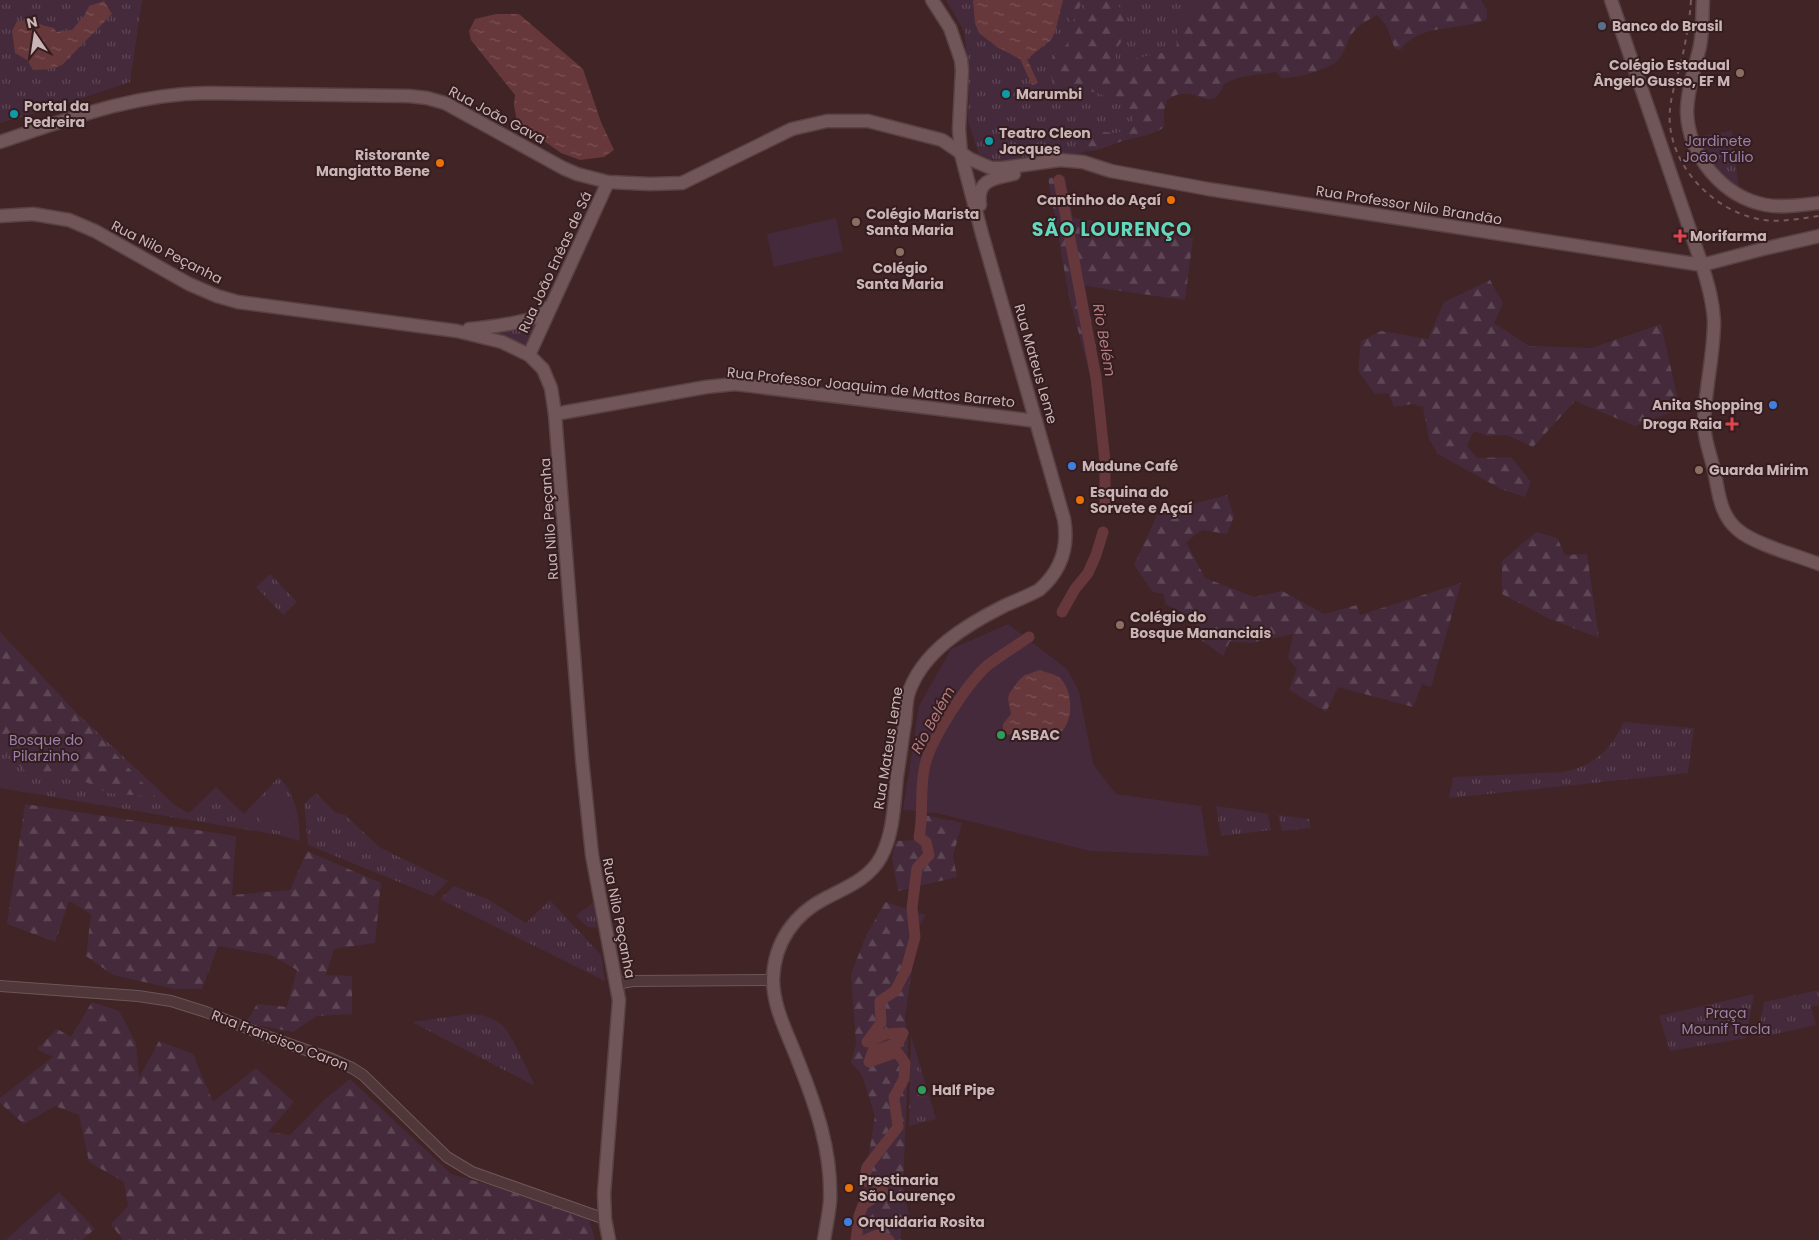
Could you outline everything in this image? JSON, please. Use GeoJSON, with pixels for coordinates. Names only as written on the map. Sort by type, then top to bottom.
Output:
{"type":"FeatureCollection","features":[{"type":"Feature","properties":{"kind":"main road","name":"Rua Mateus Leme"},"geometry":{"type":"LineString","coordinates":[[824,1240],[830,1190],[826,1144],[813,1098],[777,1007],[773,980],[775,962],[780,945],[788,928],[796,920],[817,903],[859,882],[881,857],[888,840],[908,696],[918,673],[936,652],[959,632],[987,614],[1039,590],[1052,576],[1061,561],[1066,544],[1066,528],[961,154],[959,129],[962,70],[958,49],[950,28],[932,0]]}},
{"type":"Feature","properties":{"kind":"main road"},"geometry":{"type":"LineString","coordinates":[[1611,0],[1712,299],[1714,322],[1704,425],[1722,507],[1727,518],[1742,533],[1755,540],[1819,564]]}},
{"type":"Feature","properties":{"kind":"main road"},"geometry":{"type":"LineString","coordinates":[[1703,0],[1700,46],[1691,81],[1688,113],[1691,135],[1706,167],[1728,188],[1752,201],[1775,206],[1819,203]]}},
{"type":"Feature","properties":{"kind":"main road"},"geometry":{"type":"LineString","coordinates":[[1702,20],[1680,102],[1686,138],[1696,163],[1714,184],[1736,201],[1772,212],[1819,209]]}},
{"type":"Feature","properties":{"kind":"main road","name":"Rua Mateus Leme"},"geometry":{"type":"LineString","coordinates":[[942,140],[950,138],[954,130],[955,70],[958,49]]}},
{"type":"Feature","properties":{"kind":"main road","name":"Rua João Gava"},"geometry":{"type":"LineString","coordinates":[[0,142],[107,107],[167,95],[206,93],[410,96],[436,100],[454,107],[563,168],[577,174],[608,182],[682,183],[792,129],[827,121],[868,121],[942,140],[961,154]]}},
{"type":"Feature","properties":{"kind":"main road"},"geometry":{"type":"LineString","coordinates":[[942,140],[955,159],[972,214],[982,234]]}},
{"type":"Feature","properties":{"kind":"main road","name":"Rua Professor Nilo Brandão"},"geometry":{"type":"LineString","coordinates":[[961,154],[991,168],[1060,160],[1083,162],[1111,171],[1217,191],[1702,265]]}},
{"type":"Feature","properties":{"kind":"main road","name":"Rua Professor Nilo Brandão"},"geometry":{"type":"LineString","coordinates":[[982,234],[978,196],[982,187],[992,178],[1056,167],[1093,172],[1111,171]]}},
{"type":"Feature","properties":{"kind":"main road","name":"Rua João Enéas de Sá"},"geometry":{"type":"LineString","coordinates":[[529,355],[608,182]]}},
{"type":"Feature","properties":{"kind":"main road","name":"Rua Nilo Peçanha"},"geometry":{"type":"LineString","coordinates":[[0,216],[33,214],[69,220],[95,231],[189,284],[217,296],[238,302],[457,331],[498,340],[529,355],[543,369],[551,388],[555,414],[582,759],[592,855],[619,1004],[604,1194],[605,1219],[609,1240]]}},
{"type":"Feature","properties":{"kind":"main road"},"geometry":{"type":"LineString","coordinates":[[1702,265],[1772,246],[1819,236]]}},
{"type":"Feature","properties":{"kind":"main road"},"geometry":{"type":"LineString","coordinates":[[457,331],[501,325],[538,316],[544,314],[552,304]]}},
{"type":"Feature","properties":{"kind":"main road","name":"Rua Professor Joaquim de Mattos Barreto"},"geometry":{"type":"LineString","coordinates":[[555,414],[706,387],[735,384],[1036,421]]}},
{"type":"Feature","properties":{"kind":"street"},"geometry":{"type":"LineString","coordinates":[[616,984],[633,980],[773,980]]}},
{"type":"Feature","properties":{"kind":"street","name":"Rua Francisco Caron"},"geometry":{"type":"LineString","coordinates":[[0,986],[138,996],[171,1001],[206,1012],[332,1059],[363,1075],[439,1151],[455,1163],[472,1172],[605,1219]]}},
{"type":"Feature","properties":{"kind":"green space"},"geometry":{"type":"Polygon","coordinates":[[[0,0],[142,0],[130,82],[47,110],[0,123],[0,0]]]}},
{"type":"Feature","properties":{"kind":"green space"},"geometry":{"type":"Polygon","coordinates":[[[946,0],[1351,0],[1157,94],[1164,127],[1074,155],[1030,155],[1023,160],[1003,161],[979,154],[968,121],[969,71],[964,31],[946,0]]]}},
{"type":"Feature","properties":{"kind":"green space"},"geometry":{"type":"Polygon","coordinates":[[[1070,0],[1082,0],[1076,18],[1071,22],[1068,19],[1070,0]]]}},
{"type":"Feature","properties":{"kind":"green space"},"geometry":{"type":"Polygon","coordinates":[[[1084,0],[1117,0],[1125,19],[1126,31],[1117,48],[1117,63],[1160,53],[1169,53],[1177,45],[1176,38],[1180,26],[1200,0],[1481,0],[1487,10],[1487,19],[1476,23],[1429,31],[1409,41],[1400,50],[1395,49],[1386,25],[1377,15],[1355,30],[1340,58],[1329,66],[1305,75],[1289,78],[1282,78],[1276,72],[1240,77],[1224,84],[1220,93],[1211,99],[1190,94],[1176,95],[1167,100],[1164,111],[1164,127],[1159,130],[1098,150],[1079,151],[1080,147],[1104,132],[1115,133],[1131,129],[1133,120],[1124,106],[1106,96],[1079,89],[1059,89],[1047,71],[1052,59],[1071,40],[1077,29],[1082,18],[1084,0]]]}},
{"type":"Feature","properties":{"kind":"green space","name":"Jardinete João Túlio"},"geometry":{"type":"Polygon","coordinates":[[[1732,131],[1739,191],[1720,176],[1695,137],[1732,131]]]}},
{"type":"Feature","properties":{"kind":"green space"},"geometry":{"type":"Polygon","coordinates":[[[1065,176],[1073,218],[1193,238],[1185,300],[1085,286],[1102,379],[1092,382],[1069,297],[1048,178],[1065,176]]]}},
{"type":"Feature","properties":{"kind":"green space"},"geometry":{"type":"Polygon","coordinates":[[[836,218],[843,251],[774,267],[767,234],[836,218]]]}},
{"type":"Feature","properties":{"kind":"green space"},"geometry":{"type":"Polygon","coordinates":[[[1490,280],[1503,303],[1494,323],[1529,346],[1592,348],[1661,324],[1680,409],[1635,426],[1575,401],[1533,447],[1507,435],[1488,436],[1474,431],[1467,446],[1477,458],[1511,457],[1531,482],[1525,497],[1501,489],[1438,454],[1429,439],[1423,407],[1412,404],[1394,407],[1388,393],[1375,394],[1358,371],[1361,341],[1381,331],[1428,339],[1444,302],[1490,280]]]}},
{"type":"Feature","properties":{"kind":"green space"},"geometry":{"type":"Polygon","coordinates":[[[540,322],[527,345],[491,333],[540,322]]]}},
{"type":"Feature","properties":{"kind":"green space"},"geometry":{"type":"Polygon","coordinates":[[[1227,495],[1234,516],[1227,534],[1202,530],[1186,542],[1205,578],[1254,597],[1282,591],[1324,614],[1357,605],[1360,615],[1461,583],[1431,687],[1422,684],[1413,707],[1338,687],[1326,712],[1289,690],[1297,669],[1288,658],[1293,634],[1250,643],[1230,641],[1223,656],[1196,636],[1196,619],[1165,604],[1164,594],[1153,592],[1134,565],[1158,513],[1227,495]]]}},
{"type":"Feature","properties":{"kind":"green space"},"geometry":{"type":"Polygon","coordinates":[[[1536,532],[1557,538],[1565,555],[1587,554],[1599,638],[1550,619],[1502,594],[1502,561],[1536,532]]]}},
{"type":"Feature","properties":{"kind":"green space"},"geometry":{"type":"Polygon","coordinates":[[[270,574],[297,602],[283,615],[256,587],[270,574]]]}},
{"type":"Feature","properties":{"kind":"green space","name":"ASBAC"},"geometry":{"type":"Polygon","coordinates":[[[1008,624],[1067,669],[1079,691],[1093,764],[1116,794],[1201,806],[1209,856],[1090,851],[936,813],[903,810],[919,706],[951,649],[1008,624]]]}},
{"type":"Feature","properties":{"kind":"green space"},"geometry":{"type":"Polygon","coordinates":[[[0,632],[156,797],[108,793],[72,775],[27,773],[0,746],[0,632]]]}},
{"type":"Feature","properties":{"kind":"green space","name":"Bosque do Pilarzinho"},"geometry":{"type":"Polygon","coordinates":[[[0,636],[19,659],[176,806],[189,813],[216,787],[244,814],[279,777],[290,792],[296,807],[300,841],[279,835],[0,788],[0,636]]]}},
{"type":"Feature","properties":{"kind":"green space"},"geometry":{"type":"Polygon","coordinates":[[[1624,722],[1694,728],[1688,773],[1449,798],[1453,777],[1562,772],[1584,766],[1600,756],[1613,741],[1624,722]]]}},
{"type":"Feature","properties":{"kind":"green space"},"geometry":{"type":"Polygon","coordinates":[[[8,758],[15,782],[1,786],[0,761],[8,758]]]}},
{"type":"Feature","properties":{"kind":"green space"},"geometry":{"type":"Polygon","coordinates":[[[278,790],[294,804],[268,829],[254,813],[278,790]]]}},
{"type":"Feature","properties":{"kind":"green space"},"geometry":{"type":"Polygon","coordinates":[[[316,793],[336,813],[345,815],[379,847],[448,881],[433,896],[308,845],[304,804],[316,793]]]}},
{"type":"Feature","properties":{"kind":"green space"},"geometry":{"type":"Polygon","coordinates":[[[25,804],[236,836],[232,895],[290,890],[307,851],[381,883],[375,943],[334,949],[326,975],[352,976],[352,1014],[317,1016],[293,1032],[246,1023],[257,1004],[287,1007],[297,970],[271,955],[218,946],[202,989],[175,989],[113,975],[86,956],[91,914],[69,901],[55,942],[7,924],[25,804]]]}},
{"type":"Feature","properties":{"kind":"green space"},"geometry":{"type":"Polygon","coordinates":[[[1216,806],[1268,814],[1271,830],[1221,836],[1216,806]]]}},
{"type":"Feature","properties":{"kind":"green space"},"geometry":{"type":"Polygon","coordinates":[[[294,808],[296,823],[286,832],[273,830],[294,808]]]}},
{"type":"Feature","properties":{"kind":"green space"},"geometry":{"type":"Polygon","coordinates":[[[919,814],[962,823],[953,856],[957,877],[898,891],[892,858],[896,841],[914,840],[919,814]]]}},
{"type":"Feature","properties":{"kind":"green space"},"geometry":{"type":"Polygon","coordinates":[[[1278,815],[1309,819],[1311,828],[1282,831],[1278,815]]]}},
{"type":"Feature","properties":{"kind":"green space"},"geometry":{"type":"Polygon","coordinates":[[[454,886],[487,899],[526,923],[550,900],[601,955],[605,981],[440,899],[454,886]]]}},
{"type":"Feature","properties":{"kind":"green space"},"geometry":{"type":"Polygon","coordinates":[[[593,902],[597,928],[588,927],[576,916],[593,902]]]}},
{"type":"Feature","properties":{"kind":"green space"},"geometry":{"type":"Polygon","coordinates":[[[885,902],[926,915],[918,928],[905,1018],[908,1041],[903,1185],[911,1225],[901,1229],[901,1240],[855,1240],[875,1116],[862,1075],[851,1062],[856,1044],[851,974],[866,936],[885,902]]]}},
{"type":"Feature","properties":{"kind":"green space"},"geometry":{"type":"Polygon","coordinates":[[[1819,990],[1819,1006],[1811,1006],[1816,1025],[1758,1038],[1764,1002],[1819,990]]]}},
{"type":"Feature","properties":{"kind":"green space","name":"Praça Mounif Tacla"},"geometry":{"type":"Polygon","coordinates":[[[1754,994],[1746,1038],[1670,1051],[1659,1016],[1754,994]]]}},
{"type":"Feature","properties":{"kind":"green space"},"geometry":{"type":"Polygon","coordinates":[[[92,1002],[119,1011],[136,1043],[139,1078],[159,1041],[193,1054],[213,1102],[256,1068],[294,1102],[268,1132],[290,1135],[325,1099],[350,1079],[451,1174],[587,1213],[595,1240],[123,1240],[111,1224],[128,1206],[124,1182],[89,1162],[79,1115],[55,1106],[24,1124],[0,1103],[0,1098],[53,1057],[37,1049],[57,1029],[71,1037],[92,1002]]]}},
{"type":"Feature","properties":{"kind":"green space"},"geometry":{"type":"Polygon","coordinates":[[[469,1014],[487,1016],[502,1025],[515,1045],[535,1086],[412,1022],[469,1014]]]}},
{"type":"Feature","properties":{"kind":"green space"},"geometry":{"type":"Polygon","coordinates":[[[911,1036],[936,1119],[909,1126],[911,1036]]]}},
{"type":"Feature","properties":{"kind":"green space"},"geometry":{"type":"Polygon","coordinates":[[[59,1192],[95,1229],[82,1240],[6,1240],[59,1192]]]}},
{"type":"Feature","properties":{"kind":"water"},"geometry":{"type":"Polygon","coordinates":[[[973,0],[1063,0],[1055,32],[1051,40],[1027,59],[1038,83],[1032,85],[1020,59],[997,47],[979,33],[975,23],[973,0]]]}},
{"type":"Feature","properties":{"kind":"water"},"geometry":{"type":"Polygon","coordinates":[[[104,1],[112,14],[62,65],[51,69],[33,70],[27,60],[15,53],[12,31],[17,21],[34,21],[54,28],[56,32],[72,30],[84,16],[89,6],[104,1]]]}},
{"type":"Feature","properties":{"kind":"water"},"geometry":{"type":"Polygon","coordinates":[[[496,14],[519,14],[583,69],[601,122],[614,150],[604,157],[580,160],[561,153],[517,122],[514,105],[515,95],[471,40],[469,31],[475,19],[496,14]]]}},
{"type":"Feature","properties":{"kind":"water"},"geometry":{"type":"Polygon","coordinates":[[[1040,670],[1059,677],[1065,685],[1070,702],[1070,710],[1069,719],[1065,727],[1053,736],[1047,737],[1020,734],[1007,735],[1003,731],[1003,724],[1011,714],[1009,694],[1025,675],[1040,670]]]}},
{"type":"Feature","properties":{"kind":"waterway","name":"Rio Belém"},"geometry":{"type":"LineString","coordinates":[[1059,180],[1096,378],[1105,461],[1105,506]]}},
{"type":"Feature","properties":{"kind":"waterway","name":"Rio Belém"},"geometry":{"type":"LineString","coordinates":[[1062,612],[1075,589],[1088,573],[1103,532]]}},
{"type":"Feature","properties":{"kind":"waterway","name":"Rio Belém"},"geometry":{"type":"LineString","coordinates":[[856,1240],[859,1216],[863,1205],[883,1192],[880,1183],[864,1181],[867,1167],[898,1127],[894,1097],[904,1079],[905,1063],[897,1052],[869,1062],[873,1051],[898,1043],[903,1033],[886,1034],[867,1042],[881,1023],[880,1001],[895,991],[906,970],[915,937],[912,908],[917,868],[929,855],[926,842],[919,837],[925,765],[942,726],[971,684],[988,665],[1029,637]]}},
{"type":"Feature","properties":{"kind":"waterway","name":"Rio Belém"},"geometry":{"type":"LineString","coordinates":[[865,1240],[877,1235],[889,1240]]}},
{"type":"Feature","properties":{"kind":"railway"},"geometry":{"type":"LineString","coordinates":[[1691,0],[1684,49],[1670,109],[1670,128],[1683,164],[1707,193],[1723,205],[1740,213],[1758,219],[1773,221],[1819,216]]}},
{"type":"Feature","properties":{"kind":"place","name":"Banco do Brasil"},"geometry":{"type":"Point","coordinates":[1602,26]}},
{"type":"Feature","properties":{"kind":"place","name":"Colégio Estadual Ângelo Gusso, EF M"},"geometry":{"type":"Point","coordinates":[1740,73]}},
{"type":"Feature","properties":{"kind":"place","name":"Marumbi"},"geometry":{"type":"Point","coordinates":[1006,94]}},
{"type":"Feature","properties":{"kind":"place","name":"Portal da Pedreira"},"geometry":{"type":"Point","coordinates":[14,114]}},
{"type":"Feature","properties":{"kind":"place","name":"Teatro Cleon Jacques"},"geometry":{"type":"Point","coordinates":[989,141]}},
{"type":"Feature","properties":{"kind":"place","name":"Ristorante Mangiatto Bene"},"geometry":{"type":"Point","coordinates":[440,163]}},
{"type":"Feature","properties":{"kind":"place","name":"Cantinho do Açaí"},"geometry":{"type":"Point","coordinates":[1171,200]}},
{"type":"Feature","properties":{"kind":"place","name":"Colégio Marista Santa Maria"},"geometry":{"type":"Point","coordinates":[856,222]}},
{"type":"Feature","properties":{"kind":"place","name":"Morifarma"},"geometry":{"type":"Point","coordinates":[1680,236]}},
{"type":"Feature","properties":{"kind":"place","name":"Colégio Santa Maria"},"geometry":{"type":"Point","coordinates":[900,252]}},
{"type":"Feature","properties":{"kind":"place","name":"Anita Shopping"},"geometry":{"type":"Point","coordinates":[1773,405]}},
{"type":"Feature","properties":{"kind":"place","name":"Droga Raia"},"geometry":{"type":"Point","coordinates":[1732,424]}},
{"type":"Feature","properties":{"kind":"place","name":"Madune Café"},"geometry":{"type":"Point","coordinates":[1072,466]}},
{"type":"Feature","properties":{"kind":"place","name":"Guarda Mirim"},"geometry":{"type":"Point","coordinates":[1699,470]}},
{"type":"Feature","properties":{"kind":"place","name":"Esquina do Sorvete e Açaí"},"geometry":{"type":"Point","coordinates":[1080,500]}},
{"type":"Feature","properties":{"kind":"place","name":"Colégio do Bosque Mananciais"},"geometry":{"type":"Point","coordinates":[1120,625]}},
{"type":"Feature","properties":{"kind":"place","name":"ASBAC"},"geometry":{"type":"Point","coordinates":[1001,735]}},
{"type":"Feature","properties":{"kind":"place","name":"Half Pipe"},"geometry":{"type":"Point","coordinates":[922,1090]}},
{"type":"Feature","properties":{"kind":"place","name":"Prestinaria São Lourenço"},"geometry":{"type":"Point","coordinates":[849,1188]}},
{"type":"Feature","properties":{"kind":"place","name":"Orquidaria Rosita"},"geometry":{"type":"Point","coordinates":[848,1222]}},
{"type":"Feature","properties":{"kind":"district","name":"SÃO LOURENÇO"},"geometry":{"type":"Point","coordinates":[1112,229]}}]}
